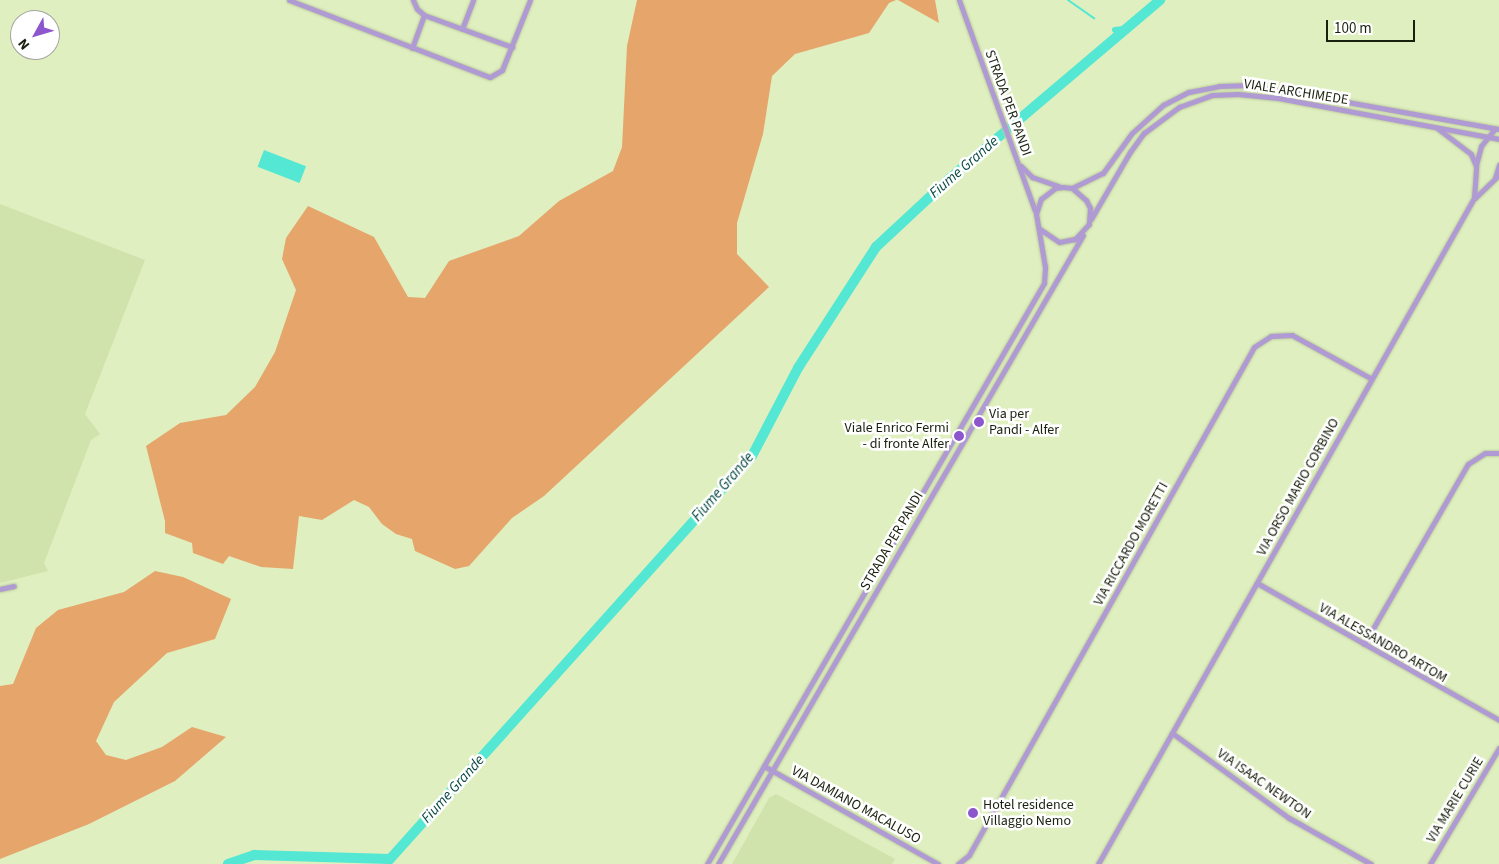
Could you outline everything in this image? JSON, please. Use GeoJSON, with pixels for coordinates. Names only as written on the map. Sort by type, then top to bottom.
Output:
{"type":"FeatureCollection","features":[{"type":"Feature","properties":{"kind":"street"},"geometry":{"type":"LineString","coordinates":[[289,0],[490,78],[502,70],[530,0]]}},
{"type":"Feature","properties":{"kind":"street"},"geometry":{"type":"LineString","coordinates":[[413,0],[417,9],[424,15],[512,47]]}},
{"type":"Feature","properties":{"kind":"street"},"geometry":{"type":"LineString","coordinates":[[462,29],[473,0]]}},
{"type":"Feature","properties":{"kind":"street","name":"STRADA PER PANDI"},"geometry":{"type":"LineString","coordinates":[[707,864],[1044,283],[1046,274],[1036,214],[959,0]]}},
{"type":"Feature","properties":{"kind":"street"},"geometry":{"type":"LineString","coordinates":[[412,48],[424,15]]}},
{"type":"Feature","properties":{"kind":"street","name":"VIALE ARCHIMEDE"},"geometry":{"type":"LineString","coordinates":[[1072,188],[1103,173],[1132,133],[1159,108],[1189,92],[1218,86],[1244,85],[1280,90],[1497,129]]}},
{"type":"Feature","properties":{"kind":"street","name":"VIALE ARCHIMEDE"},"geometry":{"type":"LineString","coordinates":[[1089,224],[1130,152],[1144,133],[1170,112],[1206,96],[1252,95],[1499,138]]}},
{"type":"Feature","properties":{"kind":"street"},"geometry":{"type":"LineString","coordinates":[[1437,128],[1463,146],[1476,166]]}},
{"type":"Feature","properties":{"kind":"street"},"geometry":{"type":"LineString","coordinates":[[1497,129],[1499,138]]}},
{"type":"Feature","properties":{"kind":"street","name":"VIA ORSO MARIO CORBINO"},"geometry":{"type":"LineString","coordinates":[[1098,864],[1474,198],[1476,166],[1481,146],[1497,129]]}},
{"type":"Feature","properties":{"kind":"street"},"geometry":{"type":"LineString","coordinates":[[1018,161],[1032,177],[1072,188],[1086,200],[1090,208],[1089,224]]}},
{"type":"Feature","properties":{"kind":"street"},"geometry":{"type":"LineString","coordinates":[[1474,198],[1497,177],[1499,165]]}},
{"type":"Feature","properties":{"kind":"street"},"geometry":{"type":"LineString","coordinates":[[1036,214],[1041,199],[1047,192],[1063,187]]}},
{"type":"Feature","properties":{"kind":"street","name":"STRADA PER PANDI"},"geometry":{"type":"LineString","coordinates":[[718,864],[1089,224]]}},
{"type":"Feature","properties":{"kind":"street"},"geometry":{"type":"LineString","coordinates":[[1040,229],[1059,242],[1075,239],[1086,230]]}},
{"type":"Feature","properties":{"kind":"street","name":"VIA RICCARDO MORETTI"},"geometry":{"type":"LineString","coordinates":[[958,864],[969,855],[1254,347],[1270,336],[1292,335],[1372,379]]}},
{"type":"Feature","properties":{"kind":"street"},"geometry":{"type":"LineString","coordinates":[[1364,644],[1468,464],[1485,453],[1499,453]]}},
{"type":"Feature","properties":{"kind":"street","name":"VIA ALESSANDRO ARTOM"},"geometry":{"type":"LineString","coordinates":[[1257,583],[1499,720]]}},
{"type":"Feature","properties":{"kind":"street"},"geometry":{"type":"LineString","coordinates":[[0,589],[14,586]]}},
{"type":"Feature","properties":{"kind":"street","name":"VIA ISAAC NEWTON"},"geometry":{"type":"LineString","coordinates":[[1172,733],[1289,818],[1371,864]]}},
{"type":"Feature","properties":{"kind":"street","name":"VIA MARIE CURIE"},"geometry":{"type":"LineString","coordinates":[[1430,864],[1499,748]]}},
{"type":"Feature","properties":{"kind":"street","name":"VIA DAMIANO MACALUSO"},"geometry":{"type":"LineString","coordinates":[[764,766],[938,864]]}},
{"type":"Feature","properties":{"kind":"street"},"geometry":{"type":"LineString","coordinates":[[968,864],[969,855]]}},
{"type":"Feature","properties":{"kind":"shaded area"},"geometry":{"type":"Polygon","coordinates":[[[637,0],[896,0],[889,3],[869,33],[795,54],[772,76],[763,134],[737,223],[737,254],[769,287],[544,496],[512,518],[469,566],[455,569],[415,551],[412,539],[396,534],[382,524],[369,507],[354,500],[322,520],[299,516],[293,569],[261,567],[229,556],[223,564],[193,553],[192,543],[165,533],[165,521],[146,446],[180,423],[226,415],[255,387],[275,352],[296,290],[282,259],[286,238],[308,206],[374,237],[408,297],[425,298],[449,261],[519,236],[559,201],[613,171],[622,147],[627,46],[637,0]]]}},
{"type":"Feature","properties":{"kind":"shaded area"},"geometry":{"type":"Polygon","coordinates":[[[898,0],[935,0],[939,23],[898,0]]]}},
{"type":"Feature","properties":{"kind":"shaded area"},"geometry":{"type":"Polygon","coordinates":[[[0,204],[145,260],[85,414],[100,434],[91,440],[44,563],[48,571],[0,583],[0,204]]]}},
{"type":"Feature","properties":{"kind":"shaded area"},"geometry":{"type":"Polygon","coordinates":[[[155,571],[183,577],[231,599],[215,639],[167,653],[114,702],[96,741],[106,755],[126,760],[162,747],[192,727],[226,737],[175,781],[89,824],[0,859],[0,686],[13,684],[36,628],[58,610],[124,592],[155,571]]]}},
{"type":"Feature","properties":{"kind":"shaded area"},"geometry":{"type":"Polygon","coordinates":[[[776,794],[895,859],[892,864],[732,864],[769,798],[776,794]]]}},
{"type":"Feature","properties":{"kind":"water"},"geometry":{"type":"Polygon","coordinates":[[[264,150],[306,166],[300,183],[258,167],[264,150]]]}},
{"type":"Feature","properties":{"kind":"waterway"},"geometry":{"type":"LineString","coordinates":[[1068,0],[1094,18]]}},
{"type":"Feature","properties":{"kind":"waterway","name":"Fiume Grande"},"geometry":{"type":"LineString","coordinates":[[228,864],[254,855],[390,859],[752,456],[798,368],[876,247],[949,179],[1160,0]]}},
{"type":"Feature","properties":{"kind":"waterway"},"geometry":{"type":"LineString","coordinates":[[1115,30],[1123,29]]}},
{"type":"Feature","properties":{"kind":"place","name":"Via per Pandi - Alfer"},"geometry":{"type":"Point","coordinates":[979,422]}},
{"type":"Feature","properties":{"kind":"place","name":"Viale Enrico Fermi - di fronte Alfer"},"geometry":{"type":"Point","coordinates":[959,436]}},
{"type":"Feature","properties":{"kind":"place","name":"Hotel residence Villaggio Nemo"},"geometry":{"type":"Point","coordinates":[973,813]}}]}
